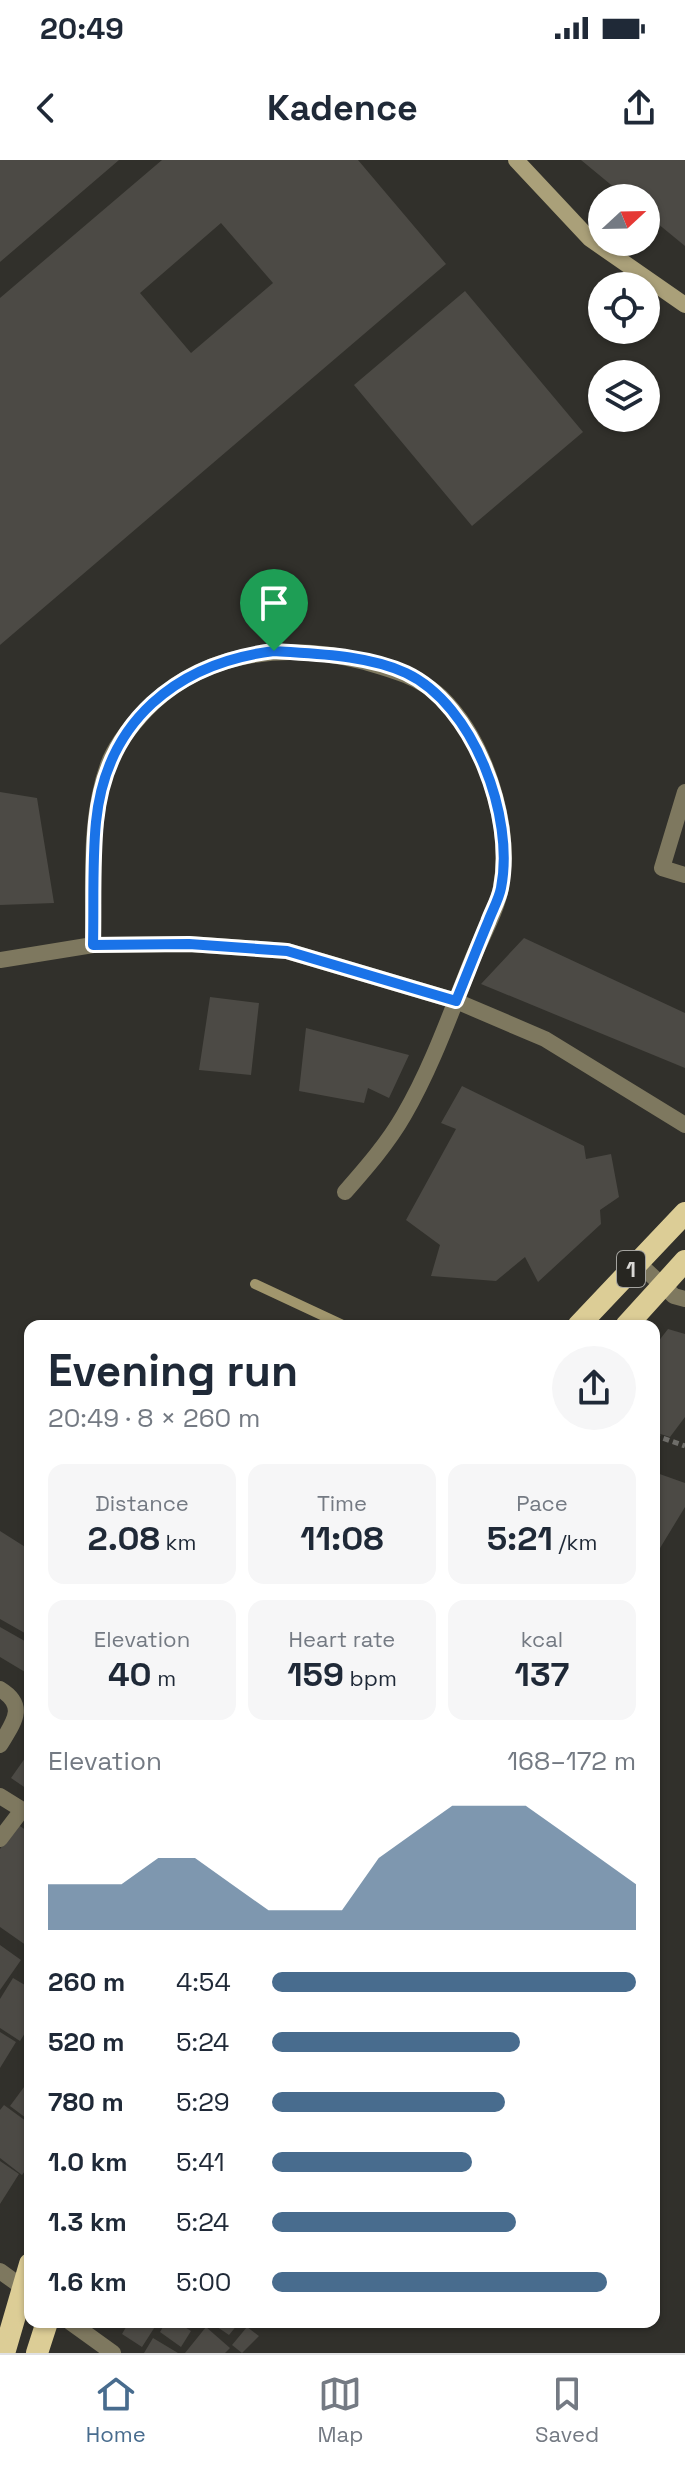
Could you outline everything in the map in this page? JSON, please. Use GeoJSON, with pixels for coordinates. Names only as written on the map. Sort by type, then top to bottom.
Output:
{"type":"FeatureCollection","features":[{"type":"Feature","properties":{"kind":"highway","name":"1"},"geometry":{"type":"LineString","coordinates":[[584,1320],[685,1213]]}},
{"type":"Feature","properties":{"kind":"highway","name":"1"},"geometry":{"type":"LineString","coordinates":[[632,1320],[685,1261]]}},
{"type":"Feature","properties":{"kind":"highway"},"geometry":{"type":"LineString","coordinates":[[4,2351],[24,2284]]}},
{"type":"Feature","properties":{"kind":"highway"},"geometry":{"type":"LineString","coordinates":[[37,2353],[45,2328]]}},
{"type":"Feature","properties":{"kind":"main road"},"geometry":{"type":"LineString","coordinates":[[516,160],[590,239],[685,305]]}},
{"type":"Feature","properties":{"kind":"street"},"geometry":{"type":"LineString","coordinates":[[93,945],[96,821],[109,763],[133,724],[158,698],[188,676],[212,664],[244,655],[274,651],[338,656],[405,673],[440,696],[465,727],[486,768],[502,823],[501,888],[416,1094],[403,1117],[345,1192]]}},
{"type":"Feature","properties":{"kind":"street"},"geometry":{"type":"LineString","coordinates":[[685,792],[662,868],[685,875]]}},
{"type":"Feature","properties":{"kind":"street"},"geometry":{"type":"LineString","coordinates":[[0,960],[93,945],[189,944],[287,951],[456,1001],[545,1039],[685,1125]]}},
{"type":"Feature","properties":{"kind":"street"},"geometry":{"type":"LineString","coordinates":[[637,1262],[674,1296],[685,1299]]}},
{"type":"Feature","properties":{"kind":"street"},"geometry":{"type":"LineString","coordinates":[[0,1689],[13,1697],[16,1707],[15,1719],[0,1745]]}},
{"type":"Feature","properties":{"kind":"street"},"geometry":{"type":"LineString","coordinates":[[0,1796],[24,1812]]}},
{"type":"Feature","properties":{"kind":"street"},"geometry":{"type":"LineString","coordinates":[[0,1839],[24,1815]]}},
{"type":"Feature","properties":{"kind":"street"},"geometry":{"type":"LineString","coordinates":[[0,2271],[24,2289]]}},
{"type":"Feature","properties":{"kind":"street"},"geometry":{"type":"LineString","coordinates":[[78,2328],[113,2353]]}},
{"type":"Feature","properties":{"kind":"path"},"geometry":{"type":"LineString","coordinates":[[660,1437],[685,1446]]}},
{"type":"Feature","properties":{"kind":"building"},"geometry":{"type":"Polygon","coordinates":[[[0,160],[119,160],[0,262],[0,160]]]}},
{"type":"Feature","properties":{"kind":"building"},"geometry":{"type":"Polygon","coordinates":[[[162,160],[358,160],[446,264],[0,645],[0,298],[162,160]],[[221,223],[140,293],[191,353],[273,283],[221,223]]]}},
{"type":"Feature","properties":{"kind":"building"},"geometry":{"type":"Polygon","coordinates":[[[581,160],[685,160],[685,246],[660,225],[660,184],[610,184],[581,160]]]}},
{"type":"Feature","properties":{"kind":"building"},"geometry":{"type":"Polygon","coordinates":[[[465,291],[583,432],[472,526],[354,385],[465,291]]]}},
{"type":"Feature","properties":{"kind":"building"},"geometry":{"type":"Polygon","coordinates":[[[0,792],[37,798],[54,903],[0,905],[0,792]]]}},
{"type":"Feature","properties":{"kind":"building"},"geometry":{"type":"Polygon","coordinates":[[[524,938],[685,1013],[685,1068],[481,984],[524,938]]]}},
{"type":"Feature","properties":{"kind":"building"},"geometry":{"type":"Polygon","coordinates":[[[210,997],[259,1003],[251,1075],[199,1070],[210,997]]]}},
{"type":"Feature","properties":{"kind":"building"},"geometry":{"type":"Polygon","coordinates":[[[306,1028],[409,1055],[389,1098],[368,1088],[364,1103],[299,1091],[306,1028]]]}},
{"type":"Feature","properties":{"kind":"building"},"geometry":{"type":"Polygon","coordinates":[[[462,1086],[584,1146],[586,1159],[611,1154],[619,1197],[600,1210],[601,1224],[538,1282],[525,1257],[496,1281],[431,1276],[440,1245],[406,1220],[456,1129],[441,1123],[462,1086]]]}},
{"type":"Feature","properties":{"kind":"building"},"geometry":{"type":"Polygon","coordinates":[[[668,1329],[685,1334],[685,1417],[670,1437],[660,1434],[660,1339],[668,1329]]]}},
{"type":"Feature","properties":{"kind":"building"},"geometry":{"type":"Polygon","coordinates":[[[660,1474],[685,1483],[685,1507],[660,1548],[660,1474]]]}},
{"type":"Feature","properties":{"kind":"building"},"geometry":{"type":"Polygon","coordinates":[[[0,1531],[24,1546],[24,1633],[0,1619],[0,1531]]]}},
{"type":"Feature","properties":{"kind":"building"},"geometry":{"type":"Polygon","coordinates":[[[0,1627],[24,1641],[24,1671],[0,1657],[0,1627]]]}},
{"type":"Feature","properties":{"kind":"building"},"geometry":{"type":"Polygon","coordinates":[[[24,1760],[24,1787],[11,1778],[24,1760]]]}},
{"type":"Feature","properties":{"kind":"building"},"geometry":{"type":"Polygon","coordinates":[[[17,1824],[24,1829],[24,1944],[0,1927],[0,1849],[17,1824]]]}},
{"type":"Feature","properties":{"kind":"building"},"geometry":{"type":"Polygon","coordinates":[[[0,1945],[21,1960],[0,1990],[0,1945]]]}},
{"type":"Feature","properties":{"kind":"building"},"geometry":{"type":"Polygon","coordinates":[[[13,1978],[24,1984],[24,2035],[20,2041],[0,2028],[0,1999],[13,1978]]]}},
{"type":"Feature","properties":{"kind":"building"},"geometry":{"type":"Polygon","coordinates":[[[0,2032],[16,2042],[0,2068],[0,2032]]]}},
{"type":"Feature","properties":{"kind":"building"},"geometry":{"type":"Polygon","coordinates":[[[24,2087],[24,2116],[10,2106],[24,2087]]]}},
{"type":"Feature","properties":{"kind":"building"},"geometry":{"type":"Polygon","coordinates":[[[4,2105],[24,2120],[22,2175],[0,2158],[0,2110],[4,2105]]]}},
{"type":"Feature","properties":{"kind":"building"},"geometry":{"type":"Polygon","coordinates":[[[0,2161],[19,2174],[0,2204],[0,2161]]]}},
{"type":"Feature","properties":{"kind":"building"},"geometry":{"type":"Polygon","coordinates":[[[126,2328],[154,2328],[142,2347],[122,2334],[126,2328]]]}},
{"type":"Feature","properties":{"kind":"building"},"geometry":{"type":"Polygon","coordinates":[[[162,2328],[186,2328],[191,2331],[181,2347],[160,2332],[162,2328]]]}},
{"type":"Feature","properties":{"kind":"building"},"geometry":{"type":"Polygon","coordinates":[[[205,2328],[230,2348],[225,2353],[185,2353],[205,2328]]]}},
{"type":"Feature","properties":{"kind":"building"},"geometry":{"type":"Polygon","coordinates":[[[219,2328],[235,2328],[229,2335],[219,2328]]]}},
{"type":"Feature","properties":{"kind":"building"},"geometry":{"type":"Polygon","coordinates":[[[246,2328],[259,2336],[242,2353],[232,2345],[246,2328]]]}},
{"type":"Feature","properties":{"kind":"building"},"geometry":{"type":"Polygon","coordinates":[[[153,2338],[178,2353],[144,2353],[153,2338]]]}},
{"type":"Feature","properties":{"kind":"waterway"},"geometry":{"type":"LineString","coordinates":[[255,1284],[332,1320]]}},
{"type":"Feature","properties":{"kind":"route"},"geometry":{"type":"LineString","coordinates":[[274,651],[338,656],[405,673],[440,696],[465,727],[486,768],[502,823],[501,888],[456,1001],[377,975],[287,951],[189,944],[93,945],[96,821],[109,763],[133,724],[158,698],[188,676],[212,664],[274,651]]}}]}
